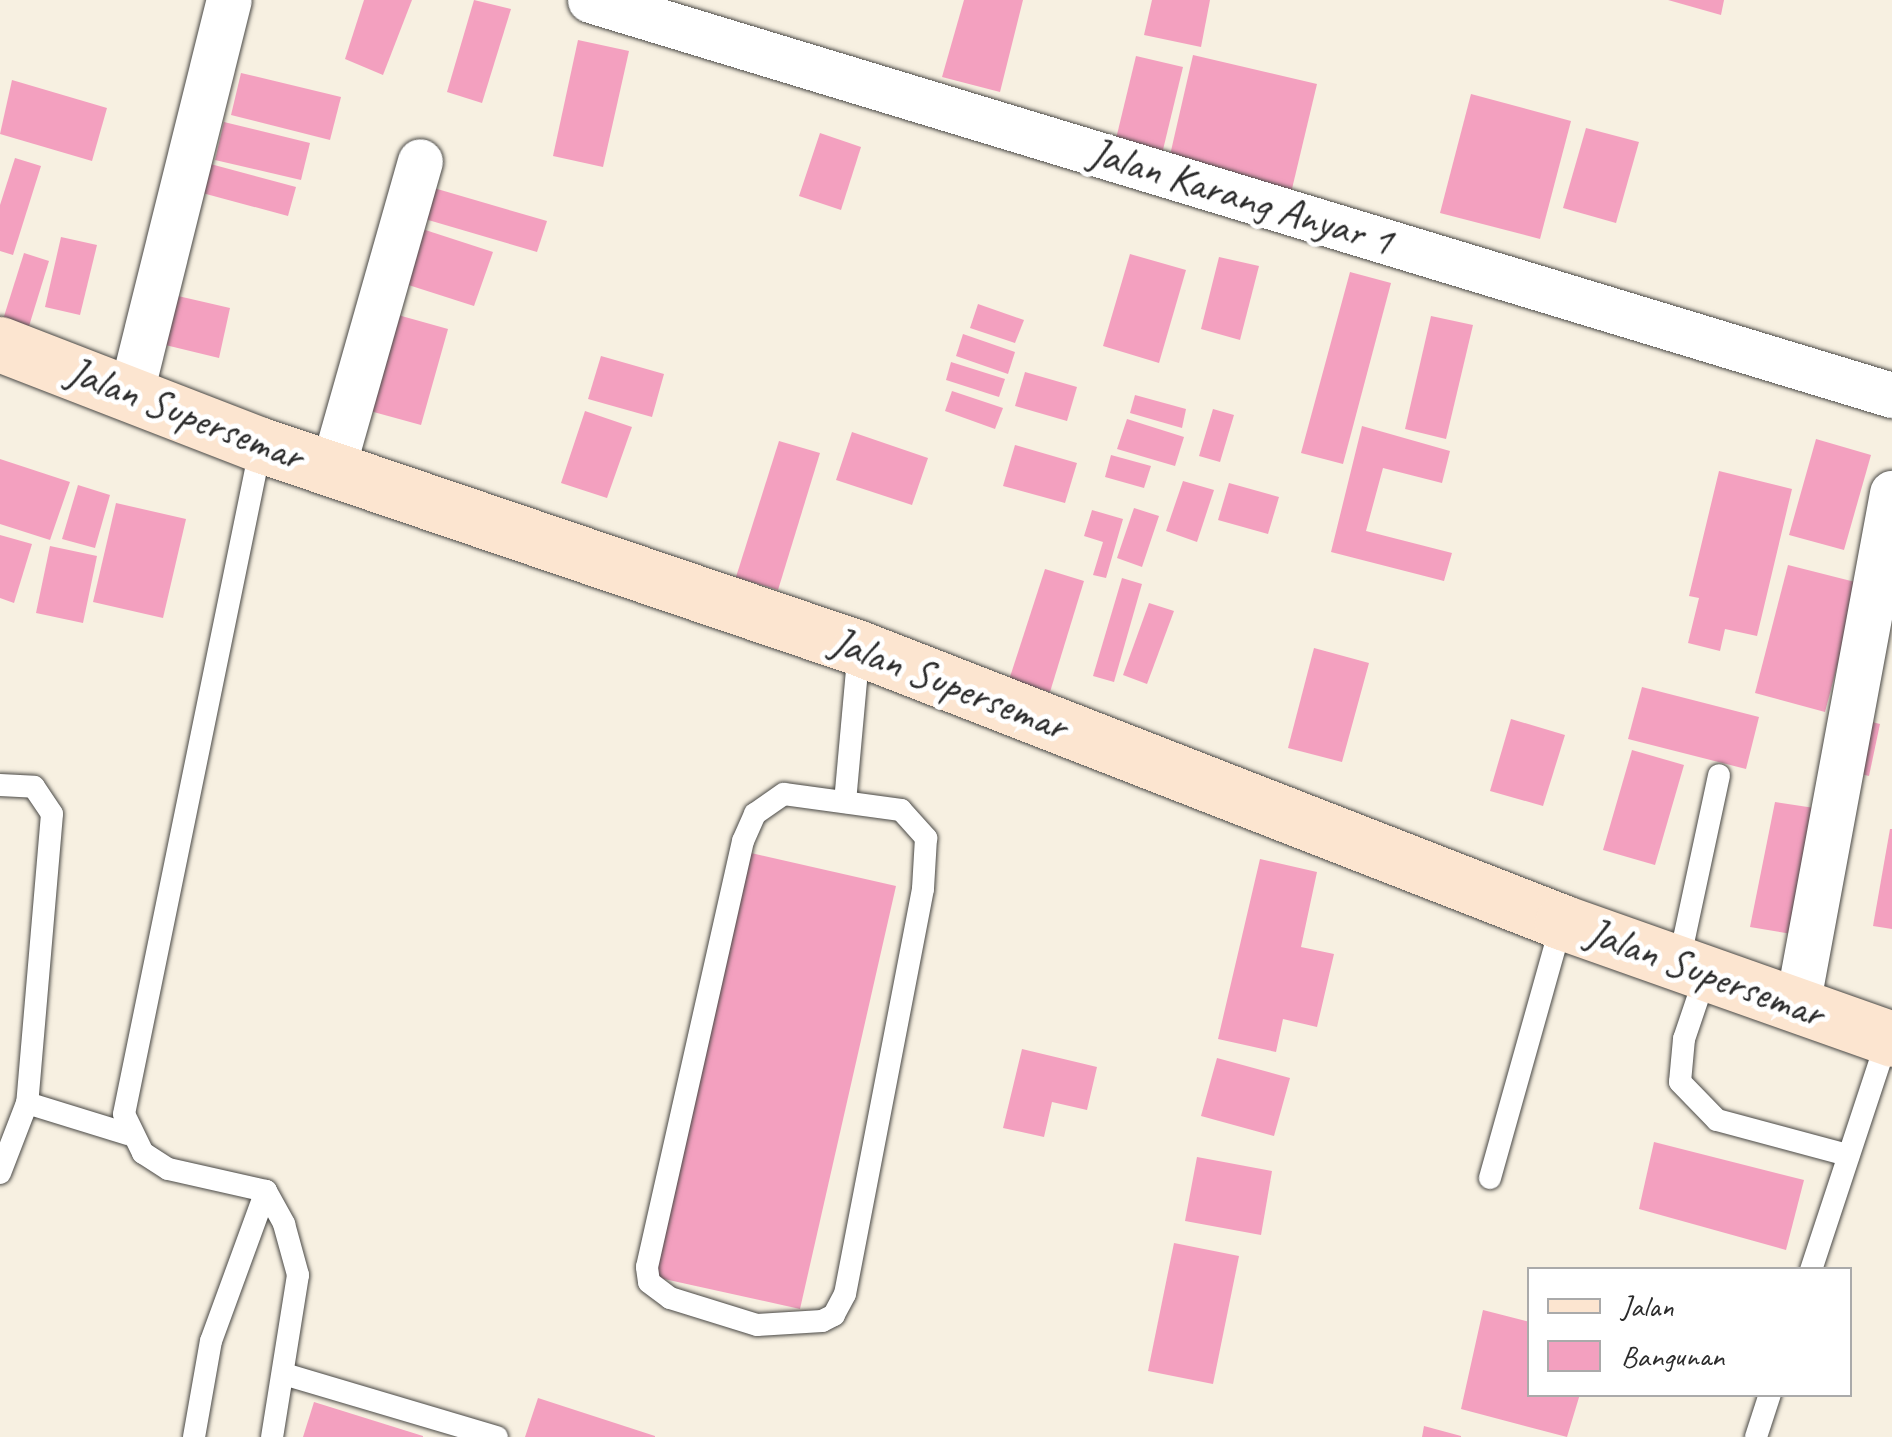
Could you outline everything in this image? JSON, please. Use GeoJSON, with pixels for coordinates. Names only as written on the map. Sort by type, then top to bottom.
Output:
{"type":"FeatureCollection","features":[{"type":"Feature","properties":{"kind":"main road","name":"Jalan Supersemar"},"geometry":{"type":"LineString","coordinates":[[0,344],[332,470],[859,648],[1562,922],[1890,1038]]}},
{"type":"Feature","properties":{"kind":"street"},"geometry":{"type":"LineString","coordinates":[[131,392],[228,0]]}},
{"type":"Feature","properties":{"kind":"street","name":"Jalan Karang Anyar 1"},"geometry":{"type":"LineString","coordinates":[[590,0],[1892,396]]}},
{"type":"Feature","properties":{"kind":"street"},"geometry":{"type":"LineString","coordinates":[[332,470],[420,162]]}},
{"type":"Feature","properties":{"kind":"street"},"geometry":{"type":"LineString","coordinates":[[1797,1006],[1892,493]]}},
{"type":"Feature","properties":{"kind":"lane"},"geometry":{"type":"LineString","coordinates":[[128,1134],[124,1114],[262,445]]}},
{"type":"Feature","properties":{"kind":"lane"},"geometry":{"type":"LineString","coordinates":[[844,802],[859,648]]}},
{"type":"Feature","properties":{"kind":"lane"},"geometry":{"type":"LineString","coordinates":[[1719,774],[1680,1082],[1717,1120],[1848,1155]]}},
{"type":"Feature","properties":{"kind":"lane"},"geometry":{"type":"LineString","coordinates":[[0,785],[34,787],[52,814],[27,1102],[0,1173]]}},
{"type":"Feature","properties":{"kind":"lane"},"geometry":{"type":"LineString","coordinates":[[784,794],[844,802],[901,810],[918,822],[926,838],[923,889],[840,1306],[808,1325],[757,1326],[657,1290],[648,1282],[648,1251],[742,841],[755,814],[784,794]]}},
{"type":"Feature","properties":{"kind":"lane"},"geometry":{"type":"LineString","coordinates":[[1490,1178],[1562,922]]}},
{"type":"Feature","properties":{"kind":"lane"},"geometry":{"type":"LineString","coordinates":[[1812,1267],[1890,1038]]}},
{"type":"Feature","properties":{"kind":"lane"},"geometry":{"type":"LineString","coordinates":[[27,1102],[128,1134],[168,1169],[266,1191],[284,1224],[298,1274],[272,1437]]}},
{"type":"Feature","properties":{"kind":"lane"},"geometry":{"type":"LineString","coordinates":[[194,1437],[212,1341],[266,1191]]}},
{"type":"Feature","properties":{"kind":"lane"},"geometry":{"type":"LineString","coordinates":[[284,1374],[497,1437]]}},
{"type":"Feature","properties":{"kind":"lane"},"geometry":{"type":"LineString","coordinates":[[1756,1437],[1769,1397]]}},
{"type":"Feature","properties":{"kind":"building"},"geometry":{"type":"Polygon","coordinates":[[[364,0],[412,0],[383,75],[345,59],[364,0]]]}},
{"type":"Feature","properties":{"kind":"building"},"geometry":{"type":"Polygon","coordinates":[[[474,0],[511,9],[482,103],[447,92],[474,0]]]}},
{"type":"Feature","properties":{"kind":"building"},"geometry":{"type":"Polygon","coordinates":[[[964,0],[1023,0],[1000,92],[942,77],[964,0]]]}},
{"type":"Feature","properties":{"kind":"building"},"geometry":{"type":"Polygon","coordinates":[[[1152,0],[1210,0],[1201,47],[1144,35],[1152,0]]]}},
{"type":"Feature","properties":{"kind":"building"},"geometry":{"type":"Polygon","coordinates":[[[1668,0],[1724,0],[1721,15],[1668,0]]]}},
{"type":"Feature","properties":{"kind":"building"},"geometry":{"type":"Polygon","coordinates":[[[578,40],[629,51],[603,167],[553,156],[578,40]]]}},
{"type":"Feature","properties":{"kind":"building"},"geometry":{"type":"Polygon","coordinates":[[[1193,55],[1317,84],[1291,193],[1168,164],[1193,55]]]}},
{"type":"Feature","properties":{"kind":"building"},"geometry":{"type":"Polygon","coordinates":[[[1136,56],[1183,67],[1161,158],[1114,147],[1136,56]]]}},
{"type":"Feature","properties":{"kind":"building"},"geometry":{"type":"Polygon","coordinates":[[[241,73],[341,97],[330,140],[231,115],[241,73]]]}},
{"type":"Feature","properties":{"kind":"building"},"geometry":{"type":"Polygon","coordinates":[[[12,80],[107,108],[92,161],[0,134],[12,80]]]}},
{"type":"Feature","properties":{"kind":"building"},"geometry":{"type":"Polygon","coordinates":[[[1471,94],[1571,121],[1540,239],[1440,213],[1471,94]]]}},
{"type":"Feature","properties":{"kind":"building"},"geometry":{"type":"Polygon","coordinates":[[[224,122],[310,143],[301,180],[215,160],[224,122]]]}},
{"type":"Feature","properties":{"kind":"building"},"geometry":{"type":"Polygon","coordinates":[[[1586,128],[1639,142],[1616,223],[1563,208],[1586,128]]]}},
{"type":"Feature","properties":{"kind":"building"},"geometry":{"type":"Polygon","coordinates":[[[820,133],[861,147],[841,210],[799,196],[820,133]]]}},
{"type":"Feature","properties":{"kind":"building"},"geometry":{"type":"Polygon","coordinates":[[[15,158],[41,166],[13,255],[0,251],[0,205],[15,158]]]}},
{"type":"Feature","properties":{"kind":"building"},"geometry":{"type":"Polygon","coordinates":[[[203,162],[296,187],[288,216],[195,191],[203,162]]]}},
{"type":"Feature","properties":{"kind":"building"},"geometry":{"type":"Polygon","coordinates":[[[427,186],[547,221],[537,252],[418,217],[427,186]]]}},
{"type":"Feature","properties":{"kind":"building"},"geometry":{"type":"Polygon","coordinates":[[[413,226],[493,252],[474,306],[396,281],[413,226]]]}},
{"type":"Feature","properties":{"kind":"building"},"geometry":{"type":"Polygon","coordinates":[[[61,237],[97,245],[80,315],[45,307],[61,237]]]}},
{"type":"Feature","properties":{"kind":"building"},"geometry":{"type":"Polygon","coordinates":[[[24,253],[49,261],[26,336],[0,329],[24,253]]]}},
{"type":"Feature","properties":{"kind":"building"},"geometry":{"type":"Polygon","coordinates":[[[1130,254],[1186,270],[1159,363],[1103,346],[1130,254]]]}},
{"type":"Feature","properties":{"kind":"building"},"geometry":{"type":"Polygon","coordinates":[[[1219,257],[1259,266],[1240,340],[1201,329],[1219,257]]]}},
{"type":"Feature","properties":{"kind":"building"},"geometry":{"type":"Polygon","coordinates":[[[1350,272],[1391,283],[1343,464],[1301,453],[1350,272]]]}},
{"type":"Feature","properties":{"kind":"building"},"geometry":{"type":"Polygon","coordinates":[[[165,293],[230,308],[219,358],[153,342],[165,293]]]}},
{"type":"Feature","properties":{"kind":"building"},"geometry":{"type":"Polygon","coordinates":[[[978,304],[1024,320],[1015,343],[970,328],[978,304]]]}},
{"type":"Feature","properties":{"kind":"building"},"geometry":{"type":"Polygon","coordinates":[[[398,315],[448,329],[421,425],[370,411],[398,315]]]}},
{"type":"Feature","properties":{"kind":"building"},"geometry":{"type":"Polygon","coordinates":[[[1431,316],[1473,325],[1446,439],[1405,429],[1431,316]]]}},
{"type":"Feature","properties":{"kind":"building"},"geometry":{"type":"Polygon","coordinates":[[[963,334],[1015,352],[1008,374],[956,356],[963,334]]]}},
{"type":"Feature","properties":{"kind":"building"},"geometry":{"type":"Polygon","coordinates":[[[601,356],[664,374],[652,417],[588,399],[601,356]]]}},
{"type":"Feature","properties":{"kind":"building"},"geometry":{"type":"Polygon","coordinates":[[[951,362],[1005,379],[999,397],[946,380],[951,362]]]}},
{"type":"Feature","properties":{"kind":"building"},"geometry":{"type":"Polygon","coordinates":[[[1025,372],[1077,387],[1067,421],[1015,406],[1025,372]]]}},
{"type":"Feature","properties":{"kind":"building"},"geometry":{"type":"Polygon","coordinates":[[[952,391],[1003,408],[995,429],[945,411],[952,391]]]}},
{"type":"Feature","properties":{"kind":"building"},"geometry":{"type":"Polygon","coordinates":[[[1135,395],[1186,409],[1182,428],[1130,413],[1135,395]]]}},
{"type":"Feature","properties":{"kind":"building"},"geometry":{"type":"Polygon","coordinates":[[[1213,409],[1234,415],[1220,462],[1199,456],[1213,409]]]}},
{"type":"Feature","properties":{"kind":"building"},"geometry":{"type":"Polygon","coordinates":[[[585,411],[632,427],[607,498],[561,483],[585,411]]]}},
{"type":"Feature","properties":{"kind":"building"},"geometry":{"type":"Polygon","coordinates":[[[1127,419],[1184,437],[1175,466],[1117,449],[1127,419]]]}},
{"type":"Feature","properties":{"kind":"building"},"geometry":{"type":"Polygon","coordinates":[[[1362,426],[1450,451],[1442,483],[1383,468],[1366,531],[1452,553],[1444,581],[1331,552],[1362,426]]]}},
{"type":"Feature","properties":{"kind":"building"},"geometry":{"type":"Polygon","coordinates":[[[852,432],[928,458],[912,505],[836,480],[852,432]]]}},
{"type":"Feature","properties":{"kind":"building"},"geometry":{"type":"Polygon","coordinates":[[[1816,439],[1871,455],[1844,550],[1789,535],[1816,439]]]}},
{"type":"Feature","properties":{"kind":"building"},"geometry":{"type":"Polygon","coordinates":[[[779,441],[820,453],[778,590],[736,577],[779,441]]]}},
{"type":"Feature","properties":{"kind":"building"},"geometry":{"type":"Polygon","coordinates":[[[1015,445],[1077,463],[1065,503],[1003,486],[1015,445]]]}},
{"type":"Feature","properties":{"kind":"building"},"geometry":{"type":"Polygon","coordinates":[[[1111,455],[1151,466],[1144,488],[1105,477],[1111,455]]]}},
{"type":"Feature","properties":{"kind":"building"},"geometry":{"type":"Polygon","coordinates":[[[0,459],[70,482],[50,540],[0,524],[0,459]]]}},
{"type":"Feature","properties":{"kind":"building"},"geometry":{"type":"Polygon","coordinates":[[[1719,471],[1792,489],[1757,636],[1725,629],[1720,651],[1688,643],[1699,598],[1689,596],[1719,471]]]}},
{"type":"Feature","properties":{"kind":"building"},"geometry":{"type":"Polygon","coordinates":[[[1183,481],[1214,490],[1197,542],[1166,531],[1183,481]]]}},
{"type":"Feature","properties":{"kind":"building"},"geometry":{"type":"Polygon","coordinates":[[[1229,483],[1279,497],[1268,534],[1218,520],[1229,483]]]}},
{"type":"Feature","properties":{"kind":"building"},"geometry":{"type":"Polygon","coordinates":[[[78,485],[110,495],[95,548],[62,539],[78,485]]]}},
{"type":"Feature","properties":{"kind":"building"},"geometry":{"type":"Polygon","coordinates":[[[116,503],[186,519],[163,618],[93,602],[116,503]]]}},
{"type":"Feature","properties":{"kind":"building"},"geometry":{"type":"Polygon","coordinates":[[[1134,508],[1159,516],[1142,567],[1117,558],[1134,508]]]}},
{"type":"Feature","properties":{"kind":"building"},"geometry":{"type":"Polygon","coordinates":[[[1092,510],[1123,519],[1106,578],[1093,575],[1103,542],[1084,536],[1092,510]]]}},
{"type":"Feature","properties":{"kind":"building"},"geometry":{"type":"Polygon","coordinates":[[[0,535],[32,544],[14,603],[0,598],[0,535]]]}},
{"type":"Feature","properties":{"kind":"building"},"geometry":{"type":"Polygon","coordinates":[[[50,546],[97,556],[83,623],[36,613],[50,546]]]}},
{"type":"Feature","properties":{"kind":"building"},"geometry":{"type":"Polygon","coordinates":[[[1788,565],[1859,583],[1825,712],[1755,693],[1788,565]]]}},
{"type":"Feature","properties":{"kind":"building"},"geometry":{"type":"Polygon","coordinates":[[[1045,569],[1084,581],[1050,692],[1009,680],[1045,569]]]}},
{"type":"Feature","properties":{"kind":"building"},"geometry":{"type":"Polygon","coordinates":[[[1122,578],[1142,584],[1114,682],[1093,676],[1122,578]]]}},
{"type":"Feature","properties":{"kind":"building"},"geometry":{"type":"Polygon","coordinates":[[[1149,603],[1174,611],[1147,684],[1123,675],[1149,603]]]}},
{"type":"Feature","properties":{"kind":"building"},"geometry":{"type":"Polygon","coordinates":[[[1314,648],[1369,663],[1342,762],[1288,748],[1314,648]]]}},
{"type":"Feature","properties":{"kind":"building"},"geometry":{"type":"Polygon","coordinates":[[[1642,687],[1759,717],[1746,769],[1628,739],[1642,687]]]}},
{"type":"Feature","properties":{"kind":"building"},"geometry":{"type":"Polygon","coordinates":[[[1856,718],[1880,724],[1869,776],[1844,770],[1856,718]]]}},
{"type":"Feature","properties":{"kind":"building"},"geometry":{"type":"Polygon","coordinates":[[[1511,719],[1565,735],[1543,806],[1490,791],[1511,719]]]}},
{"type":"Feature","properties":{"kind":"building"},"geometry":{"type":"Polygon","coordinates":[[[1632,750],[1684,765],[1655,865],[1603,850],[1632,750]]]}},
{"type":"Feature","properties":{"kind":"building"},"geometry":{"type":"Polygon","coordinates":[[[1775,802],[1821,809],[1798,935],[1750,927],[1775,802]]]}},
{"type":"Feature","properties":{"kind":"building"},"geometry":{"type":"Polygon","coordinates":[[[1892,829],[1892,929],[1873,926],[1892,829]]]}},
{"type":"Feature","properties":{"kind":"building"},"geometry":{"type":"Polygon","coordinates":[[[751,853],[896,886],[800,1309],[655,1277],[751,853]]]}},
{"type":"Feature","properties":{"kind":"building"},"geometry":{"type":"Polygon","coordinates":[[[1260,859],[1317,872],[1301,947],[1334,954],[1317,1027],[1283,1019],[1276,1052],[1218,1039],[1260,859]]]}},
{"type":"Feature","properties":{"kind":"building"},"geometry":{"type":"Polygon","coordinates":[[[1022,1049],[1097,1067],[1087,1110],[1052,1102],[1044,1137],[1003,1128],[1022,1049]]]}},
{"type":"Feature","properties":{"kind":"building"},"geometry":{"type":"Polygon","coordinates":[[[1217,1058],[1290,1078],[1274,1136],[1201,1116],[1217,1058]]]}},
{"type":"Feature","properties":{"kind":"building"},"geometry":{"type":"Polygon","coordinates":[[[1654,1142],[1804,1180],[1786,1250],[1639,1209],[1654,1142]]]}},
{"type":"Feature","properties":{"kind":"building"},"geometry":{"type":"Polygon","coordinates":[[[1197,1157],[1272,1171],[1261,1235],[1185,1221],[1197,1157]]]}},
{"type":"Feature","properties":{"kind":"building"},"geometry":{"type":"Polygon","coordinates":[[[1174,1243],[1239,1256],[1213,1384],[1148,1371],[1174,1243]]]}},
{"type":"Feature","properties":{"kind":"building"},"geometry":{"type":"Polygon","coordinates":[[[1483,1310],[1527,1321],[1527,1397],[1579,1397],[1567,1437],[1461,1409],[1483,1310]]]}},
{"type":"Feature","properties":{"kind":"building"},"geometry":{"type":"Polygon","coordinates":[[[538,1398],[655,1436],[655,1437],[525,1437],[538,1398]]]}},
{"type":"Feature","properties":{"kind":"building"},"geometry":{"type":"Polygon","coordinates":[[[314,1402],[423,1436],[423,1437],[303,1437],[314,1402]]]}},
{"type":"Feature","properties":{"kind":"building"},"geometry":{"type":"Polygon","coordinates":[[[1424,1426],[1461,1436],[1461,1437],[1422,1437],[1424,1426]]]}}]}
